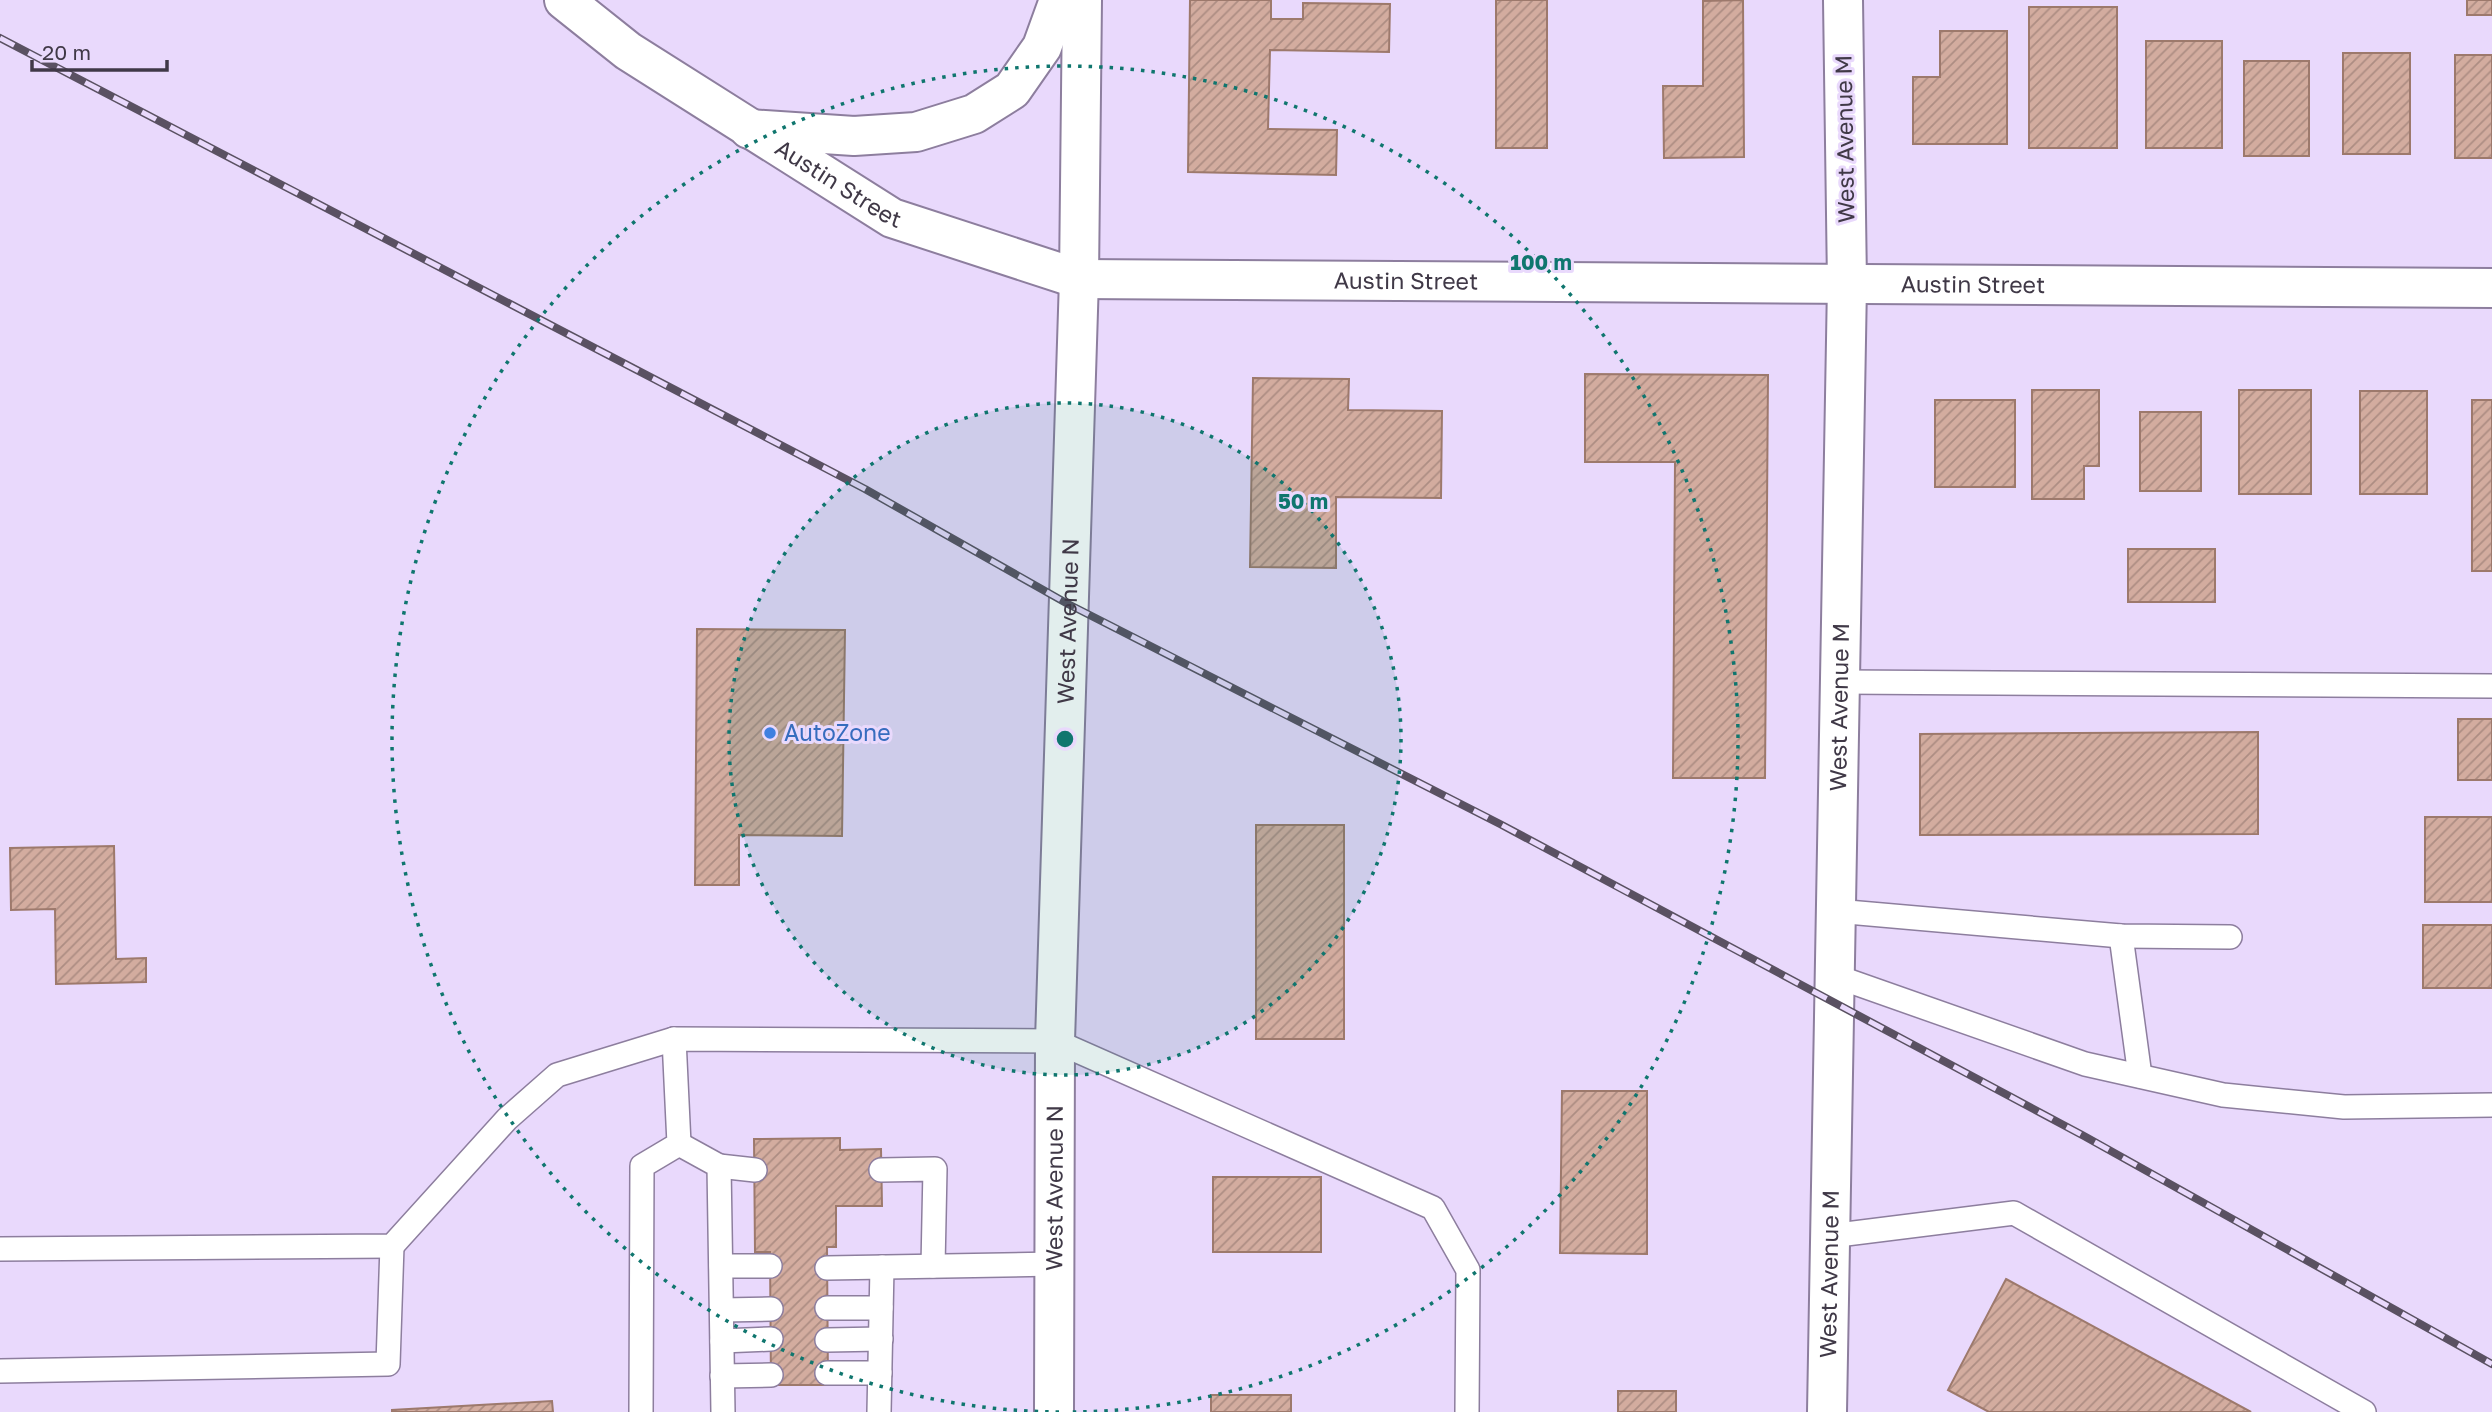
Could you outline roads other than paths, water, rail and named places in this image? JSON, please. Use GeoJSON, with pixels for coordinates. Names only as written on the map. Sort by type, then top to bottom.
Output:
{"type":"FeatureCollection","features":[{"type":"Feature","properties":{"kind":"street","name":"Austin Street"},"geometry":{"type":"LineString","coordinates":[[564,0],[628,51],[892,218],[1079,279],[2492,288]]}},
{"type":"Feature","properties":{"kind":"street"},"geometry":{"type":"LineString","coordinates":[[749,129],[854,136],[879,135],[916,132],[974,114],[1013,90],[1042,47],[1059,0]]}},
{"type":"Feature","properties":{"kind":"street","name":"West Avenue N"},"geometry":{"type":"LineString","coordinates":[[1054,1412],[1055,1041],[1079,279],[1082,0]]}},
{"type":"Feature","properties":{"kind":"street","name":"West Avenue M"},"geometry":{"type":"LineString","coordinates":[[1827,1412],[1847,284],[1843,0]]}},
{"type":"Feature","properties":{"kind":"lane"},"geometry":{"type":"LineString","coordinates":[[1841,682],[2492,686]]}},
{"type":"Feature","properties":{"kind":"lane"},"geometry":{"type":"LineString","coordinates":[[1836,911],[2121,936],[2230,937]]}},
{"type":"Feature","properties":{"kind":"lane"},"geometry":{"type":"LineString","coordinates":[[2121,936],[2140,1076]]}},
{"type":"Feature","properties":{"kind":"lane"},"geometry":{"type":"LineString","coordinates":[[1835,976],[2085,1064],[2223,1095],[2344,1107],[2492,1105]]}},
{"type":"Feature","properties":{"kind":"lane"},"geometry":{"type":"LineString","coordinates":[[674,1039],[679,1144]]}},
{"type":"Feature","properties":{"kind":"lane"},"geometry":{"type":"LineString","coordinates":[[0,1371],[388,1364],[392,1246],[507,1119],[557,1075],[674,1039],[1055,1041],[1433,1208],[1468,1270],[1467,1412]]}},
{"type":"Feature","properties":{"kind":"lane"},"geometry":{"type":"LineString","coordinates":[[679,1144],[719,1166],[755,1170]]}},
{"type":"Feature","properties":{"kind":"lane"},"geometry":{"type":"LineString","coordinates":[[641,1412],[642,1166],[679,1144]]}},
{"type":"Feature","properties":{"kind":"lane"},"geometry":{"type":"LineString","coordinates":[[719,1166],[723,1412]]}},
{"type":"Feature","properties":{"kind":"lane"},"geometry":{"type":"LineString","coordinates":[[881,1170],[935,1168],[933,1266]]}},
{"type":"Feature","properties":{"kind":"lane"},"geometry":{"type":"LineString","coordinates":[[1830,1236],[2014,1213],[2364,1412]]}},
{"type":"Feature","properties":{"kind":"lane"},"geometry":{"type":"LineString","coordinates":[[0,1248],[392,1246]]}},
{"type":"Feature","properties":{"kind":"lane"},"geometry":{"type":"LineString","coordinates":[[827,1268],[1055,1265]]}},
{"type":"Feature","properties":{"kind":"lane"},"geometry":{"type":"LineString","coordinates":[[721,1266],[770,1266]]}},
{"type":"Feature","properties":{"kind":"lane"},"geometry":{"type":"LineString","coordinates":[[879,1412],[882,1267]]}},
{"type":"Feature","properties":{"kind":"lane"},"geometry":{"type":"LineString","coordinates":[[827,1308],[881,1308]]}},
{"type":"Feature","properties":{"kind":"lane"},"geometry":{"type":"LineString","coordinates":[[722,1310],[771,1309]]}},
{"type":"Feature","properties":{"kind":"lane"},"geometry":{"type":"LineString","coordinates":[[722,1341],[771,1339]]}},
{"type":"Feature","properties":{"kind":"lane"},"geometry":{"type":"LineString","coordinates":[[827,1340],[881,1339]]}},
{"type":"Feature","properties":{"kind":"lane"},"geometry":{"type":"LineString","coordinates":[[827,1373],[880,1373]]}},
{"type":"Feature","properties":{"kind":"lane"},"geometry":{"type":"LineString","coordinates":[[722,1376],[771,1374]]}},
{"type":"Feature","properties":{"kind":"railway"},"geometry":{"type":"LineString","coordinates":[[0,38],[865,489],[1068,604],[1500,824],[2084,1136],[2492,1364]]}},
{"type":"Feature","properties":{"kind":"place","name":"AutoZone"},"geometry":{"type":"Point","coordinates":[770,733]}}]}
